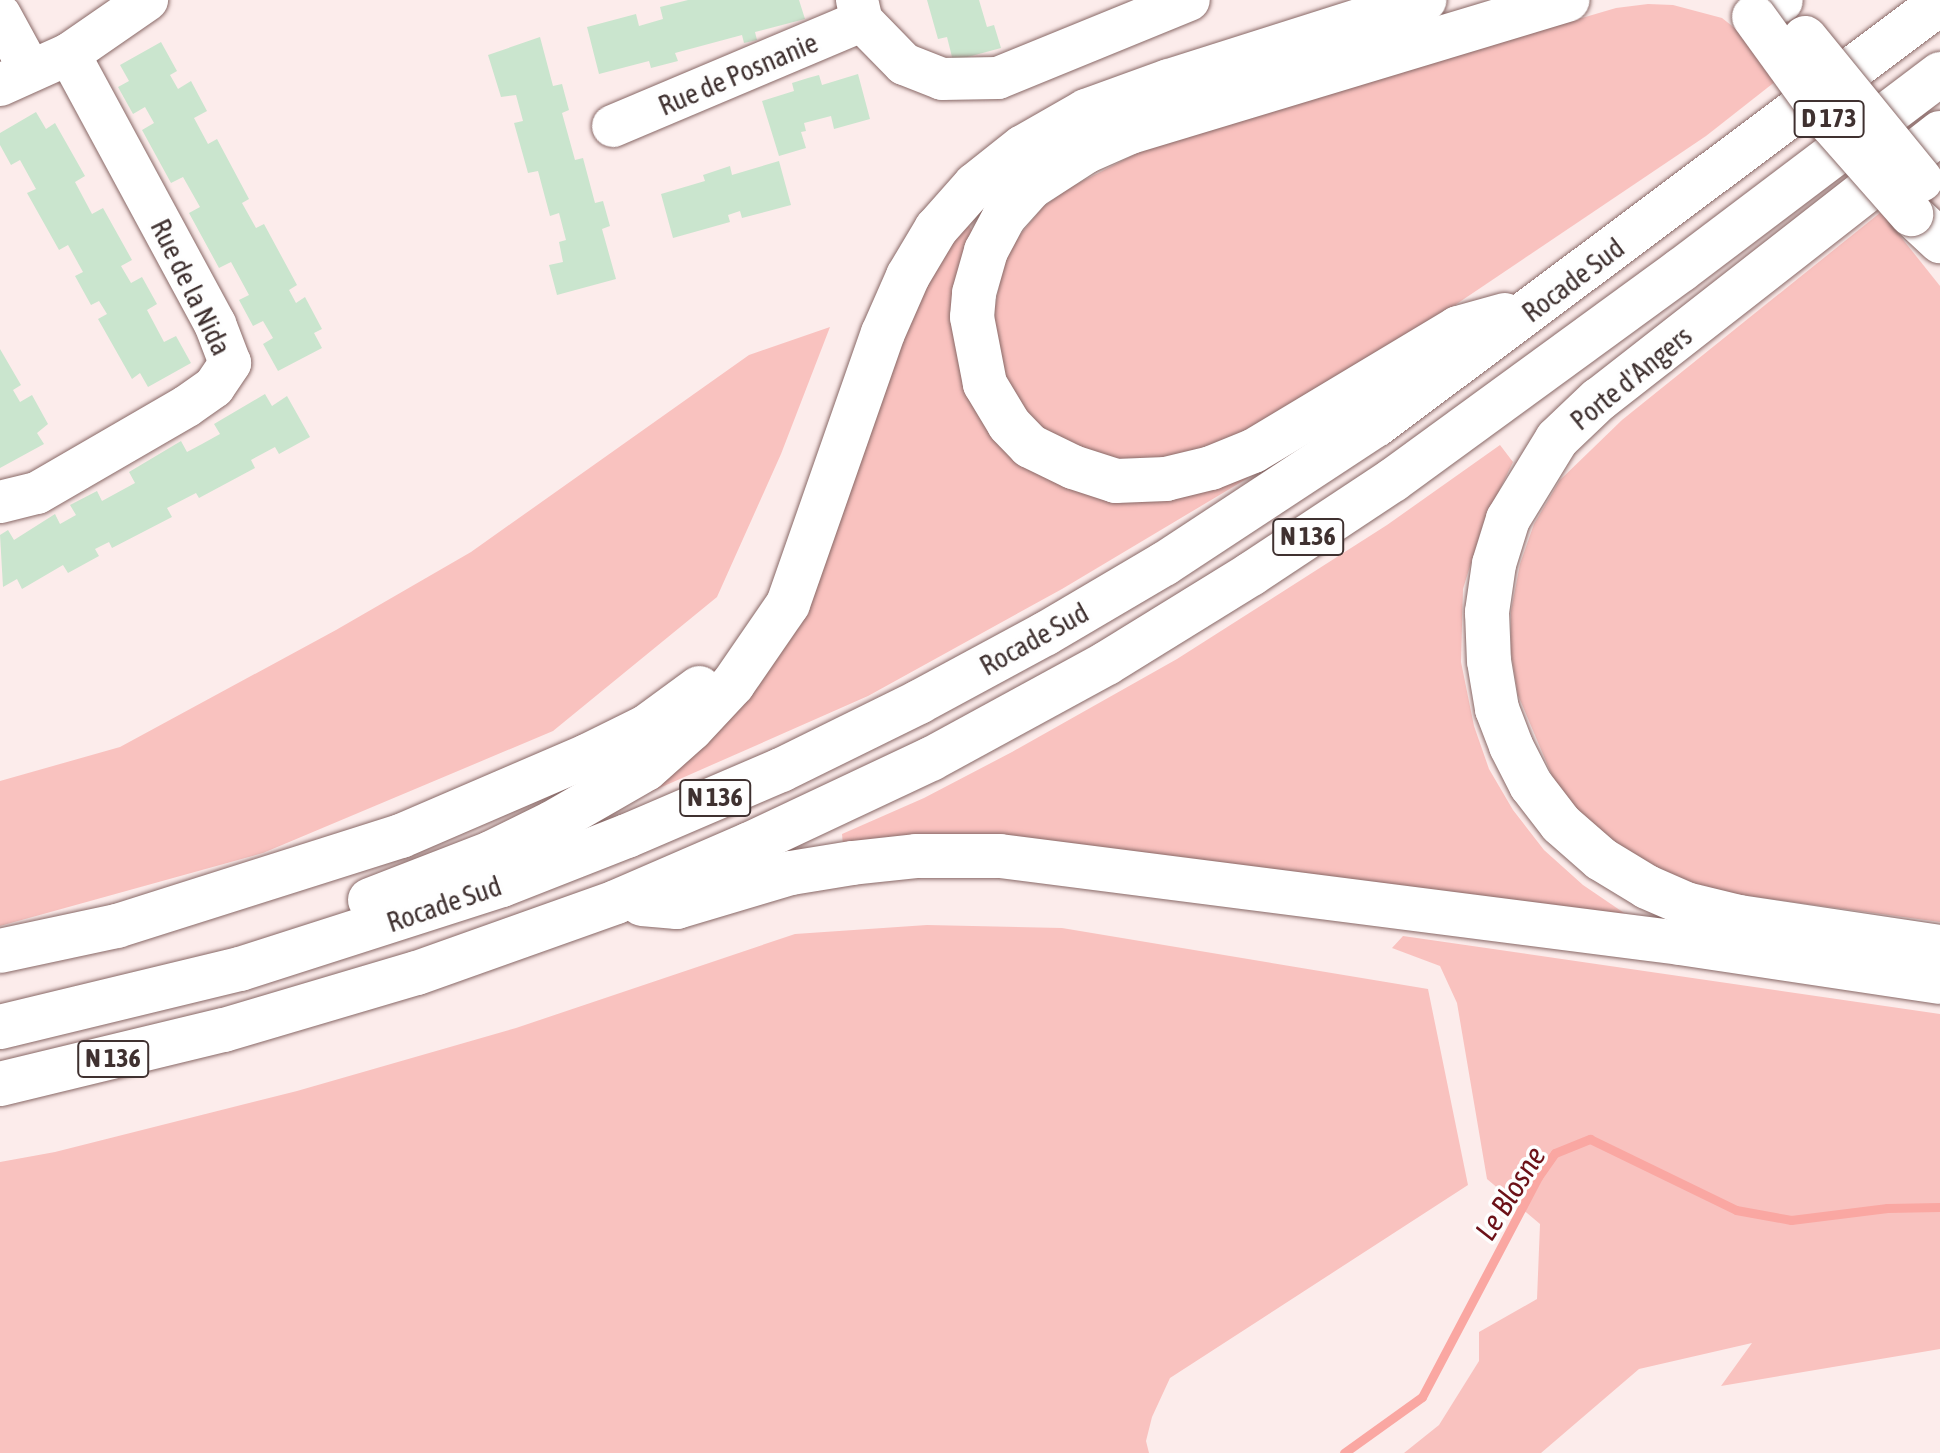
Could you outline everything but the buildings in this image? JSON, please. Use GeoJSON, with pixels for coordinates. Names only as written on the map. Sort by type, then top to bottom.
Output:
{"type":"FeatureCollection","features":[{"type":"Feature","properties":{"kind":"highway"},"geometry":{"type":"LineString","coordinates":[[240,969],[285,931],[491,853],[552,823],[646,769],[691,729],[733,684],[788,604],[895,304],[936,229],[975,185],[1023,147],[1086,111],[1169,81],[1424,0]]}},
{"type":"Feature","properties":{"kind":"highway"},"geometry":{"type":"LineString","coordinates":[[1542,304],[1458,328],[1253,451],[1211,468],[1166,479],[1116,481],[1073,467],[1030,446],[1009,424],[985,384],[972,317],[974,293],[986,251],[1004,217],[1031,187],[1085,152],[1130,132],[1567,0]]}},
{"type":"Feature","properties":{"kind":"highway","name":"Rocade Sud"},"geometry":{"type":"LineString","coordinates":[[0,1027],[240,969],[415,915],[627,836],[781,770],[919,702],[1045,634],[1263,502],[1542,304],[1940,3]]}},
{"type":"Feature","properties":{"kind":"highway","name":"D 173"},"geometry":{"type":"LineString","coordinates":[[1756,4],[1854,101],[1931,212]]}},
{"type":"Feature","properties":{"kind":"highway","name":"Rocade Sud"},"geometry":{"type":"LineString","coordinates":[[0,1084],[108,1061],[417,973],[616,902],[750,844],[931,759],[1107,663],[1251,574],[1393,480],[1940,74]]}},
{"type":"Feature","properties":{"kind":"highway","name":"Porte d'Angers"},"geometry":{"type":"LineString","coordinates":[[1940,133],[1599,399],[1557,439],[1508,519],[1494,564],[1489,600],[1489,661],[1497,709],[1511,746],[1531,785],[1561,824],[1601,859],[1647,887],[1686,904],[1739,917],[1940,947]]}},
{"type":"Feature","properties":{"kind":"highway"},"geometry":{"type":"LineString","coordinates":[[0,951],[117,926],[263,882],[401,836],[496,797],[646,727],[693,695],[788,604]]}},
{"type":"Feature","properties":{"kind":"highway"},"geometry":{"type":"LineString","coordinates":[[616,902],[677,907],[791,873],[852,863],[916,856],[1000,856],[1680,943],[1940,982]]}},
{"type":"Feature","properties":{"kind":"street"},"geometry":{"type":"LineString","coordinates":[[0,15],[15,77],[69,54],[147,0]]}},
{"type":"Feature","properties":{"kind":"street"},"geometry":{"type":"LineString","coordinates":[[860,11],[904,64],[942,79],[998,78],[1181,2]]}},
{"type":"Feature","properties":{"kind":"street","name":"Rue de Posnanie"},"geometry":{"type":"LineString","coordinates":[[613,126],[860,11]]}},
{"type":"Feature","properties":{"kind":"street","name":"Rue de la Nida"},"geometry":{"type":"LineString","coordinates":[[0,502],[37,493],[187,406],[214,387],[230,363],[215,324],[69,54]]}},
{"type":"Feature","properties":{"kind":"shaded area"},"geometry":{"type":"Polygon","coordinates":[[[1673,5],[1722,18],[1736,29],[1776,81],[1706,136],[1363,367],[1260,427],[1182,462],[1114,463],[1056,437],[1034,422],[1013,395],[1001,368],[995,337],[995,308],[1003,264],[1019,236],[1043,207],[1069,188],[1159,142],[1616,8],[1673,5]]]}},
{"type":"Feature","properties":{"kind":"shaded area"},"geometry":{"type":"Polygon","coordinates":[[[1881,212],[1940,286],[1940,922],[1713,891],[1670,876],[1634,857],[1580,816],[1553,778],[1518,695],[1511,652],[1511,611],[1520,564],[1534,524],[1560,480],[1622,420],[1881,212]]]}},
{"type":"Feature","properties":{"kind":"shaded area"},"geometry":{"type":"Polygon","coordinates":[[[966,221],[975,235],[1018,451],[1241,469],[1248,478],[1062,589],[868,696],[630,801],[711,727],[910,306],[966,221]]]}},
{"type":"Feature","properties":{"kind":"shaded area"},"geometry":{"type":"Polygon","coordinates":[[[830,327],[781,454],[717,597],[553,731],[263,853],[0,926],[0,781],[120,747],[336,630],[471,552],[749,355],[830,327]]]}},
{"type":"Feature","properties":{"kind":"shaded area"},"geometry":{"type":"Polygon","coordinates":[[[1500,445],[1513,462],[1483,524],[1463,589],[1461,662],[1474,726],[1489,769],[1513,810],[1544,850],[1583,885],[1630,917],[843,845],[842,834],[924,798],[1177,659],[1387,525],[1500,445]]]}},
{"type":"Feature","properties":{"kind":"shaded area"},"geometry":{"type":"Polygon","coordinates":[[[927,925],[1062,928],[1428,989],[1468,1185],[1170,1378],[1152,1417],[1146,1441],[1149,1453],[0,1453],[0,1162],[55,1152],[297,1091],[516,1028],[795,934],[927,925]]]}},
{"type":"Feature","properties":{"kind":"shaded area"},"geometry":{"type":"Polygon","coordinates":[[[1403,936],[1940,1014],[1940,1349],[1721,1386],[1752,1343],[1639,1369],[1541,1453],[1404,1453],[1439,1425],[1479,1361],[1479,1332],[1537,1299],[1540,1224],[1487,1179],[1457,1003],[1440,966],[1392,948],[1403,936]]]}},
{"type":"Feature","properties":{"kind":"waterway","name":"Le Blosne"},"geometry":{"type":"LineString","coordinates":[[1344,1453],[1422,1397],[1538,1177],[1555,1153],[1590,1139],[1736,1210],[1791,1220],[1887,1208],[1940,1207]]}}]}
